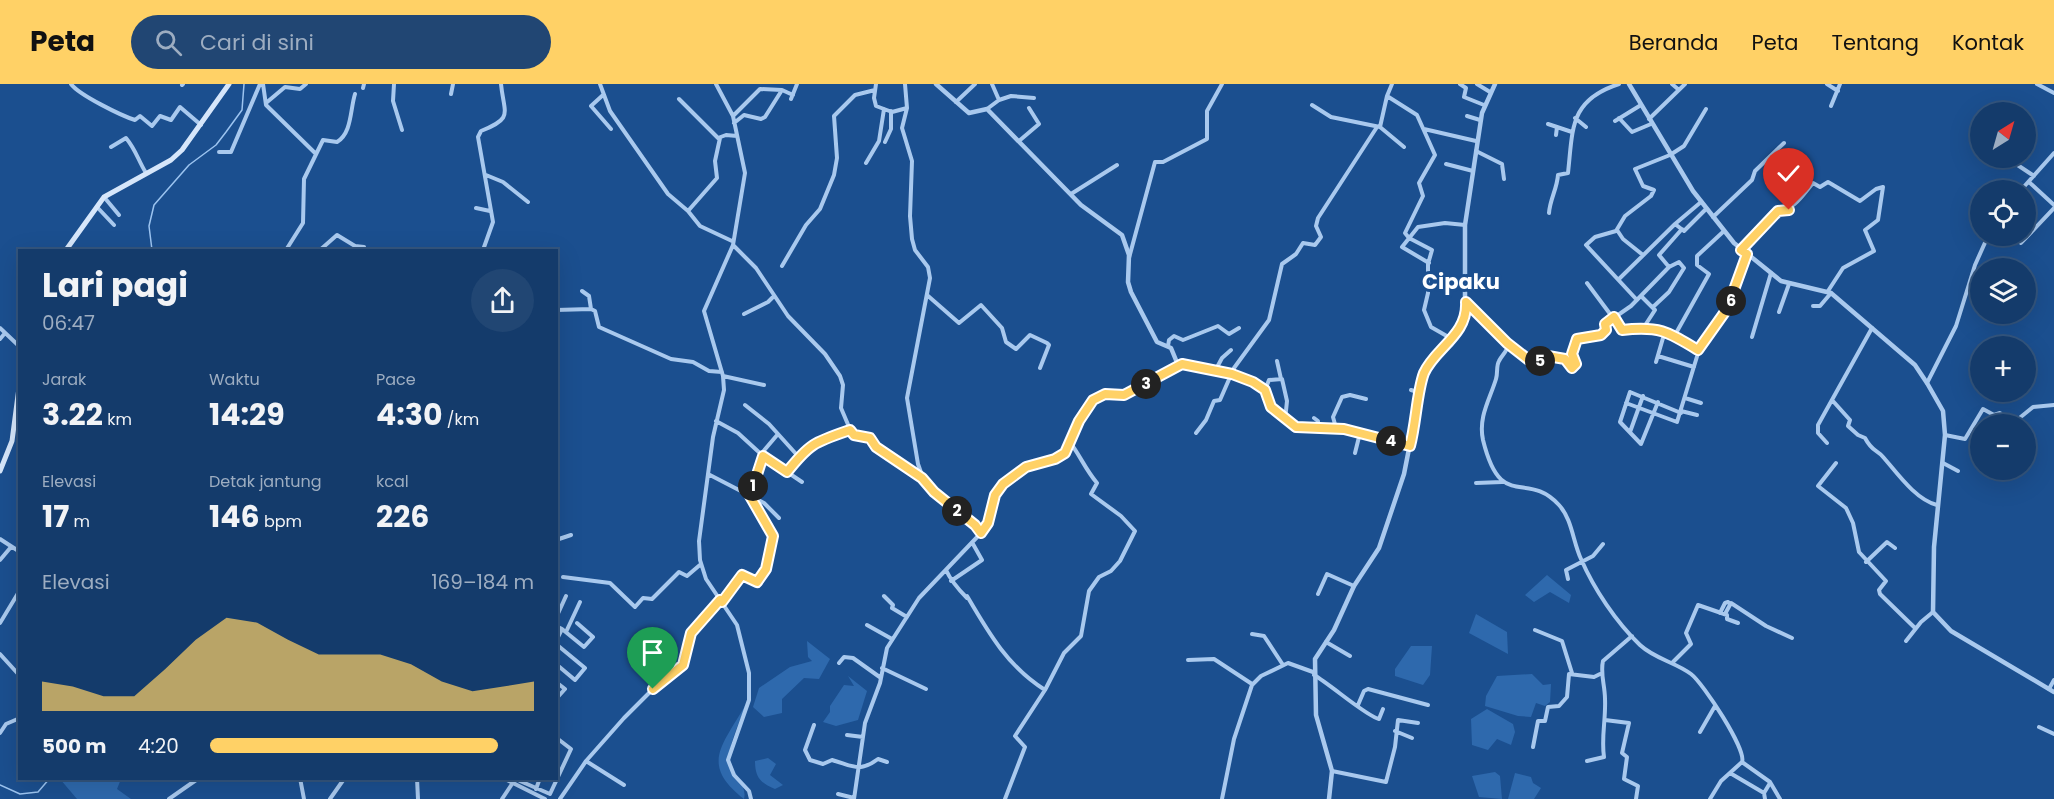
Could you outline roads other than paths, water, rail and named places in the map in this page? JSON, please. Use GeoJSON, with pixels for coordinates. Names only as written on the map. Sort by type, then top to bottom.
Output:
{"type":"FeatureCollection","features":[{"type":"Feature","properties":{"kind":"main road"},"geometry":{"type":"LineString","coordinates":[[68,249],[104,197],[179,154],[229,84]]}},
{"type":"Feature","properties":{"kind":"main road"},"geometry":{"type":"LineString","coordinates":[[0,469],[12,441],[18,395]]}},
{"type":"Feature","properties":{"kind":"street"},"geometry":{"type":"LineString","coordinates":[[71,84],[78,92],[103,103],[127,119],[135,120],[140,116],[152,126],[160,116],[171,120],[180,107],[201,125]]}},
{"type":"Feature","properties":{"kind":"street"},"geometry":{"type":"LineString","coordinates":[[262,84],[265,104],[315,153]]}},
{"type":"Feature","properties":{"kind":"street"},"geometry":{"type":"LineString","coordinates":[[219,152],[231,152],[262,84]]}},
{"type":"Feature","properties":{"kind":"street"},"geometry":{"type":"LineString","coordinates":[[265,104],[285,87],[298,89],[306,84]]}},
{"type":"Feature","properties":{"kind":"street"},"geometry":{"type":"LineString","coordinates":[[394,84],[393,103],[402,130]]}},
{"type":"Feature","properties":{"kind":"street"},"geometry":{"type":"LineString","coordinates":[[451,94],[453,84]]}},
{"type":"Feature","properties":{"kind":"street"},"geometry":{"type":"LineString","coordinates":[[483,249],[492,226],[486,175],[478,137],[481,131],[498,125],[502,118],[505,107],[501,84]]}},
{"type":"Feature","properties":{"kind":"street"},"geometry":{"type":"LineString","coordinates":[[600,84],[614,117],[668,194],[704,228],[732,243],[756,268],[788,316],[825,354],[840,376],[843,385],[841,408],[854,435],[870,438],[876,447],[922,478],[934,492],[975,525],[981,533]]}},
{"type":"Feature","properties":{"kind":"street"},"geometry":{"type":"LineString","coordinates":[[716,84],[733,116],[745,173],[732,243],[718,285],[704,311],[722,374],[723,396],[716,421],[699,541],[701,564],[712,589],[737,625],[751,691],[729,754],[728,764],[738,782],[749,791],[751,799]]}},
{"type":"Feature","properties":{"kind":"street"},"geometry":{"type":"LineString","coordinates":[[733,116],[757,90],[764,88],[782,90],[792,97],[797,84]]}},
{"type":"Feature","properties":{"kind":"street"},"geometry":{"type":"LineString","coordinates":[[876,84],[875,104],[893,111],[908,108]]}},
{"type":"Feature","properties":{"kind":"street"},"geometry":{"type":"LineString","coordinates":[[905,84],[908,108],[902,128],[912,161],[910,216],[915,250],[930,275],[907,398],[922,478]]}},
{"type":"Feature","properties":{"kind":"street"},"geometry":{"type":"LineString","coordinates":[[936,84],[955,103],[971,114],[987,109],[999,100],[1011,96],[1034,98]]}},
{"type":"Feature","properties":{"kind":"street"},"geometry":{"type":"LineString","coordinates":[[955,103],[975,84]]}},
{"type":"Feature","properties":{"kind":"street"},"geometry":{"type":"LineString","coordinates":[[992,84],[999,100]]}},
{"type":"Feature","properties":{"kind":"street"},"geometry":{"type":"LineString","coordinates":[[1178,365],[1167,346],[1157,342],[1131,292],[1128,282],[1129,258],[1155,162],[1163,162],[1207,139],[1207,111],[1222,84]]}},
{"type":"Feature","properties":{"kind":"street"},"geometry":{"type":"LineString","coordinates":[[1196,433],[1206,420],[1214,401],[1220,400],[1232,374],[1269,320],[1282,264],[1297,253],[1303,243],[1315,245],[1321,237],[1316,226],[1318,217],[1378,127],[1392,84]]}},
{"type":"Feature","properties":{"kind":"street"},"geometry":{"type":"LineString","coordinates":[[1460,84],[1466,88],[1464,97],[1484,105]]}},
{"type":"Feature","properties":{"kind":"street"},"geometry":{"type":"LineString","coordinates":[[1477,84],[1490,92]]}},
{"type":"Feature","properties":{"kind":"street"},"geometry":{"type":"LineString","coordinates":[[1329,799],[1332,771],[1319,730],[1313,673],[1316,655],[1338,623],[1354,586],[1379,548],[1396,502],[1426,370],[1452,339],[1463,320],[1466,302],[1463,283],[1465,225],[1476,141],[1484,105],[1495,84]]}},
{"type":"Feature","properties":{"kind":"street"},"geometry":{"type":"LineString","coordinates":[[1549,213],[1550,203],[1557,188],[1558,175],[1568,173],[1575,118],[1594,97],[1619,84]]}},
{"type":"Feature","properties":{"kind":"street"},"geometry":{"type":"LineString","coordinates":[[1629,84],[1670,155],[1701,202],[1741,250],[1789,284],[1829,292],[1915,365],[1943,411],[1945,435],[1937,505],[1933,612],[1952,631],[1998,661],[2051,691],[2054,680]]}},
{"type":"Feature","properties":{"kind":"street"},"geometry":{"type":"LineString","coordinates":[[1672,84],[1679,90]]}},
{"type":"Feature","properties":{"kind":"street"},"geometry":{"type":"LineString","coordinates":[[1641,105],[1617,119],[1632,132],[1650,122],[1685,84]]}},
{"type":"Feature","properties":{"kind":"street"},"geometry":{"type":"LineString","coordinates":[[1827,84],[1838,91]]}},
{"type":"Feature","properties":{"kind":"street"},"geometry":{"type":"LineString","coordinates":[[1831,106],[1840,84]]}},
{"type":"Feature","properties":{"kind":"street"},"geometry":{"type":"LineString","coordinates":[[2037,84],[2054,93]]}},
{"type":"Feature","properties":{"kind":"street"},"geometry":{"type":"LineString","coordinates":[[735,123],[744,115],[765,117],[782,90]]}},
{"type":"Feature","properties":{"kind":"street"},"geometry":{"type":"LineString","coordinates":[[782,266],[806,225],[819,210],[834,174],[837,158],[834,116],[855,95],[875,90]]}},
{"type":"Feature","properties":{"kind":"street"},"geometry":{"type":"LineString","coordinates":[[287,249],[303,223],[304,179],[315,153],[324,139],[338,141],[342,137],[348,126],[355,94]]}},
{"type":"Feature","properties":{"kind":"street"},"geometry":{"type":"LineString","coordinates":[[603,95],[591,106],[611,129]]}},
{"type":"Feature","properties":{"kind":"street"},"geometry":{"type":"LineString","coordinates":[[1387,96],[1414,112],[1435,155],[1419,183],[1423,196],[1405,231],[1409,238],[1431,250],[1425,314],[1432,328],[1452,339]]}},
{"type":"Feature","properties":{"kind":"street"},"geometry":{"type":"LineString","coordinates":[[680,99],[720,138]]}},
{"type":"Feature","properties":{"kind":"street"},"geometry":{"type":"LineString","coordinates":[[1312,105],[1330,117],[1378,127],[1404,147]]}},
{"type":"Feature","properties":{"kind":"street"},"geometry":{"type":"LineString","coordinates":[[866,163],[879,141],[884,108]]}},
{"type":"Feature","properties":{"kind":"street"},"geometry":{"type":"LineString","coordinates":[[1019,141],[1039,124],[1029,108]]}},
{"type":"Feature","properties":{"kind":"street"},"geometry":{"type":"LineString","coordinates":[[987,109],[1081,205],[1122,235],[1129,258]]}},
{"type":"Feature","properties":{"kind":"street"},"geometry":{"type":"LineString","coordinates":[[1637,300],[1586,246],[1595,237],[1617,230],[1626,215],[1654,193],[1650,186],[1643,186],[1635,169],[1670,155],[1686,144],[1706,109]]}},
{"type":"Feature","properties":{"kind":"street"},"geometry":{"type":"LineString","coordinates":[[885,142],[891,129],[893,111]]}},
{"type":"Feature","properties":{"kind":"street"},"geometry":{"type":"LineString","coordinates":[[1467,116],[1480,120]]}},
{"type":"Feature","properties":{"kind":"street"},"geometry":{"type":"LineString","coordinates":[[1575,118],[1586,127]]}},
{"type":"Feature","properties":{"kind":"street"},"geometry":{"type":"LineString","coordinates":[[1548,124],[1572,132]]}},
{"type":"Feature","properties":{"kind":"street"},"geometry":{"type":"LineString","coordinates":[[1556,135],[1557,127]]}},
{"type":"Feature","properties":{"kind":"street"},"geometry":{"type":"LineString","coordinates":[[1423,129],[1476,141]]}},
{"type":"Feature","properties":{"kind":"street"},"geometry":{"type":"LineString","coordinates":[[688,211],[717,178],[715,161],[720,138],[724,135],[737,136]]}},
{"type":"Feature","properties":{"kind":"street"},"geometry":{"type":"LineString","coordinates":[[111,147],[126,138],[137,151],[137,159],[146,173]]}},
{"type":"Feature","properties":{"kind":"street"},"geometry":{"type":"LineString","coordinates":[[1713,217],[1752,180],[1755,171],[1784,143]]}},
{"type":"Feature","properties":{"kind":"street"},"geometry":{"type":"LineString","coordinates":[[1476,150],[1504,167],[1504,179]]}},
{"type":"Feature","properties":{"kind":"street"},"geometry":{"type":"LineString","coordinates":[[2031,180],[2053,156]]}},
{"type":"Feature","properties":{"kind":"street"},"geometry":{"type":"LineString","coordinates":[[1446,164],[1473,171]]}},
{"type":"Feature","properties":{"kind":"street"},"geometry":{"type":"LineString","coordinates":[[1071,194],[1117,165]]}},
{"type":"Feature","properties":{"kind":"street"},"geometry":{"type":"LineString","coordinates":[[2022,168],[2034,176]]}},
{"type":"Feature","properties":{"kind":"street"},"geometry":{"type":"LineString","coordinates":[[486,175],[503,182],[528,202]]}},
{"type":"Feature","properties":{"kind":"street"},"geometry":{"type":"LineString","coordinates":[[1741,250],[1778,211],[1788,210],[1800,199],[1812,183],[1821,187],[1828,182],[1860,201],[1876,189],[1883,187],[1878,220],[1866,230],[1874,251],[1843,268],[1820,306],[1813,306]]}},
{"type":"Feature","properties":{"kind":"street"},"geometry":{"type":"LineString","coordinates":[[2036,189],[2054,206],[2036,226]]}},
{"type":"Feature","properties":{"kind":"street"},"geometry":{"type":"LineString","coordinates":[[104,197],[119,215]]}},
{"type":"Feature","properties":{"kind":"street"},"geometry":{"type":"LineString","coordinates":[[1619,279],[1686,212],[1690,213],[1701,202]]}},
{"type":"Feature","properties":{"kind":"street"},"geometry":{"type":"LineString","coordinates":[[97,207],[114,225]]}},
{"type":"Feature","properties":{"kind":"street"},"geometry":{"type":"LineString","coordinates":[[476,208],[490,211]]}},
{"type":"Feature","properties":{"kind":"street"},"geometry":{"type":"LineString","coordinates":[[1669,267],[1659,257],[1682,229],[1685,230],[1706,209]]}},
{"type":"Feature","properties":{"kind":"street"},"geometry":{"type":"LineString","coordinates":[[1675,224],[1682,229]]}},
{"type":"Feature","properties":{"kind":"street"},"geometry":{"type":"LineString","coordinates":[[1429,262],[1403,248],[1420,225],[1465,225]]}},
{"type":"Feature","properties":{"kind":"street"},"geometry":{"type":"LineString","coordinates":[[1617,230],[1623,239],[1643,255]]}},
{"type":"Feature","properties":{"kind":"street"},"geometry":{"type":"LineString","coordinates":[[1675,335],[1709,274],[1696,265],[1697,256],[1724,231]]}},
{"type":"Feature","properties":{"kind":"street"},"geometry":{"type":"LineString","coordinates":[[321,249],[337,235],[355,246],[364,247]]}},
{"type":"Feature","properties":{"kind":"street"},"geometry":{"type":"LineString","coordinates":[[1661,237],[1669,246]]}},
{"type":"Feature","properties":{"kind":"street"},"geometry":{"type":"LineString","coordinates":[[1927,383],[1956,326],[1975,265],[1984,246]]}},
{"type":"Feature","properties":{"kind":"street"},"geometry":{"type":"LineString","coordinates":[[1626,403],[1677,422],[1698,350],[1727,309],[1747,254]]}},
{"type":"Feature","properties":{"kind":"street"},"geometry":{"type":"LineString","coordinates":[[1466,302],[1507,343],[1534,364],[1548,356],[1565,359],[1574,367],[1572,354],[1577,339],[1601,334],[1606,330],[1605,324],[1637,300],[1669,267],[1679,262],[1684,268],[1669,292],[1653,307]]}},
{"type":"Feature","properties":{"kind":"street"},"geometry":{"type":"LineString","coordinates":[[1752,338],[1771,273]]}},
{"type":"Feature","properties":{"kind":"street"},"geometry":{"type":"LineString","coordinates":[[1587,283],[1622,330],[1644,327],[1675,335],[1698,350]]}},
{"type":"Feature","properties":{"kind":"street"},"geometry":{"type":"LineString","coordinates":[[1779,312],[1789,284]]}},
{"type":"Feature","properties":{"kind":"street"},"geometry":{"type":"LineString","coordinates":[[582,291],[589,296],[591,309]]}},
{"type":"Feature","properties":{"kind":"street"},"geometry":{"type":"LineString","coordinates":[[927,295],[959,323],[981,305],[1002,328],[1006,342],[1016,349],[1030,334],[1048,344],[1040,368]]}},
{"type":"Feature","properties":{"kind":"street"},"geometry":{"type":"LineString","coordinates":[[744,314],[768,302],[774,296]]}},
{"type":"Feature","properties":{"kind":"street"},"geometry":{"type":"LineString","coordinates":[[1641,296],[1655,310],[1644,327]]}},
{"type":"Feature","properties":{"kind":"street"},"geometry":{"type":"LineString","coordinates":[[558,310],[591,309],[596,312],[597,322],[671,359],[693,362],[709,371],[764,385]]}},
{"type":"Feature","properties":{"kind":"street"},"geometry":{"type":"LineString","coordinates":[[1167,346],[1170,339],[1176,335],[1183,340],[1218,326],[1229,334],[1239,328]]}},
{"type":"Feature","properties":{"kind":"street"},"geometry":{"type":"LineString","coordinates":[[1827,443],[1817,428],[1873,327]]}},
{"type":"Feature","properties":{"kind":"street"},"geometry":{"type":"LineString","coordinates":[[0,328],[18,345]]}},
{"type":"Feature","properties":{"kind":"street"},"geometry":{"type":"LineString","coordinates":[[0,339],[5,333]]}},
{"type":"Feature","properties":{"kind":"street"},"geometry":{"type":"LineString","coordinates":[[1656,362],[1664,338]]}},
{"type":"Feature","properties":{"kind":"street"},"geometry":{"type":"LineString","coordinates":[[1502,482],[1490,462],[1481,428],[1498,364],[1508,349],[1507,343]]}},
{"type":"Feature","properties":{"kind":"street"},"geometry":{"type":"LineString","coordinates":[[1215,371],[1222,358],[1232,350]]}},
{"type":"Feature","properties":{"kind":"street"},"geometry":{"type":"LineString","coordinates":[[1658,356],[1694,367]]}},
{"type":"Feature","properties":{"kind":"street"},"geometry":{"type":"LineString","coordinates":[[1277,361],[1287,401],[1285,420]]}},
{"type":"Feature","properties":{"kind":"street"},"geometry":{"type":"LineString","coordinates":[[838,794],[854,798],[863,737],[892,639],[919,598],[973,544],[981,533],[988,523],[995,495],[1003,484],[1026,467],[1061,456],[1079,421],[1100,395],[1124,395],[1178,365],[1186,364],[1232,374],[1253,382],[1265,390],[1270,405],[1285,420],[1304,429],[1335,428],[1410,446]]}},
{"type":"Feature","properties":{"kind":"street"},"geometry":{"type":"LineString","coordinates":[[1265,390],[1270,379],[1281,379]]}},
{"type":"Feature","properties":{"kind":"street"},"geometry":{"type":"LineString","coordinates":[[1411,390],[1421,393]]}},
{"type":"Feature","properties":{"kind":"street"},"geometry":{"type":"LineString","coordinates":[[1658,402],[1641,444],[1620,422],[1631,392],[1643,396],[1658,402],[1681,412],[1697,415]]}},
{"type":"Feature","properties":{"kind":"street"},"geometry":{"type":"LineString","coordinates":[[1335,428],[1333,419],[1341,397],[1350,395],[1366,399]]}},
{"type":"Feature","properties":{"kind":"street"},"geometry":{"type":"LineString","coordinates":[[1630,432],[1643,396]]}},
{"type":"Feature","properties":{"kind":"street"},"geometry":{"type":"LineString","coordinates":[[1685,398],[1701,403]]}},
{"type":"Feature","properties":{"kind":"street"},"geometry":{"type":"LineString","coordinates":[[1832,400],[1849,417],[1848,426],[1864,438],[1871,450],[1882,456],[1900,477],[1927,501],[1937,505]]}},
{"type":"Feature","properties":{"kind":"street"},"geometry":{"type":"LineString","coordinates":[[745,405],[799,455]]}},
{"type":"Feature","properties":{"kind":"street"},"geometry":{"type":"LineString","coordinates":[[1945,435],[1965,439],[1983,409],[1994,415],[2000,412],[2011,421],[2018,420],[2032,408],[2053,405]]}},
{"type":"Feature","properties":{"kind":"street"},"geometry":{"type":"LineString","coordinates":[[1314,418],[1318,421],[1318,428]]}},
{"type":"Feature","properties":{"kind":"street"},"geometry":{"type":"LineString","coordinates":[[716,421],[739,434],[762,455],[802,482]]}},
{"type":"Feature","properties":{"kind":"street"},"geometry":{"type":"LineString","coordinates":[[787,472],[799,455],[812,443],[850,430]]}},
{"type":"Feature","properties":{"kind":"street"},"geometry":{"type":"LineString","coordinates":[[1355,453],[1360,433]]}},
{"type":"Feature","properties":{"kind":"street"},"geometry":{"type":"LineString","coordinates":[[560,799],[586,761],[639,702],[683,665],[691,633],[742,574],[757,582],[766,569],[773,536],[750,496],[762,455],[778,434]]}},
{"type":"Feature","properties":{"kind":"street"},"geometry":{"type":"LineString","coordinates":[[1005,799],[1025,747],[1015,736],[1045,690],[1064,653],[1081,636],[1089,591],[1120,561],[1135,531],[1124,523],[1121,516],[1091,494],[1097,483],[1083,467],[1078,450],[1069,441]]}},
{"type":"Feature","properties":{"kind":"street"},"geometry":{"type":"LineString","coordinates":[[1836,463],[1818,485],[1846,508],[1853,523],[1858,552],[1886,581],[1879,590],[1882,597],[1915,628]]}},
{"type":"Feature","properties":{"kind":"street"},"geometry":{"type":"LineString","coordinates":[[1943,463],[1958,471]]}},
{"type":"Feature","properties":{"kind":"street"},"geometry":{"type":"LineString","coordinates":[[708,474],[764,503],[779,518]]}},
{"type":"Feature","properties":{"kind":"street"},"geometry":{"type":"LineString","coordinates":[[1476,483],[1502,482],[1543,492],[1560,506],[1566,514],[1583,562],[1604,598],[1632,636],[1649,652],[1673,662],[1701,683],[1740,746],[1744,757],[1710,799]]}},
{"type":"Feature","properties":{"kind":"street"},"geometry":{"type":"LineString","coordinates":[[558,539],[571,535]]}},
{"type":"Feature","properties":{"kind":"street"},"geometry":{"type":"LineString","coordinates":[[0,539],[18,551]]}},
{"type":"Feature","properties":{"kind":"street"},"geometry":{"type":"LineString","coordinates":[[1866,562],[1887,542],[1895,548]]}},
{"type":"Feature","properties":{"kind":"street"},"geometry":{"type":"LineString","coordinates":[[951,581],[982,560],[973,544]]}},
{"type":"Feature","properties":{"kind":"street"},"geometry":{"type":"LineString","coordinates":[[1568,579],[1566,570],[1593,556],[1603,544]]}},
{"type":"Feature","properties":{"kind":"street"},"geometry":{"type":"LineString","coordinates":[[0,560],[11,547]]}},
{"type":"Feature","properties":{"kind":"street"},"geometry":{"type":"LineString","coordinates":[[563,577],[610,583],[634,607],[643,598],[652,599],[679,572],[687,576],[701,564]]}},
{"type":"Feature","properties":{"kind":"street"},"geometry":{"type":"LineString","coordinates":[[946,570],[951,581],[968,596],[980,622],[1009,658],[1027,677],[1045,690]]}},
{"type":"Feature","properties":{"kind":"street"},"geometry":{"type":"LineString","coordinates":[[1318,594],[1327,574],[1354,586]]}},
{"type":"Feature","properties":{"kind":"street"},"geometry":{"type":"LineString","coordinates":[[1095,583],[1101,580]]}},
{"type":"Feature","properties":{"kind":"street"},"geometry":{"type":"LineString","coordinates":[[0,623],[18,593]]}},
{"type":"Feature","properties":{"kind":"street"},"geometry":{"type":"LineString","coordinates":[[558,614],[566,596]]}},
{"type":"Feature","properties":{"kind":"street"},"geometry":{"type":"LineString","coordinates":[[884,596],[893,605],[892,608],[907,617]]}},
{"type":"Feature","properties":{"kind":"street"},"geometry":{"type":"LineString","coordinates":[[566,632],[580,602]]}},
{"type":"Feature","properties":{"kind":"street"},"geometry":{"type":"LineString","coordinates":[[1723,613],[1725,603],[1728,602]]}},
{"type":"Feature","properties":{"kind":"street"},"geometry":{"type":"LineString","coordinates":[[1723,613],[1731,603],[1767,627],[1792,638]]}},
{"type":"Feature","properties":{"kind":"street"},"geometry":{"type":"LineString","coordinates":[[1673,662],[1681,651],[1687,649],[1691,644],[1686,633],[1697,606],[1723,613],[1727,619],[1738,623]]}},
{"type":"Feature","properties":{"kind":"street"},"geometry":{"type":"LineString","coordinates":[[1906,641],[1915,628],[1933,612]]}},
{"type":"Feature","properties":{"kind":"street"},"geometry":{"type":"LineString","coordinates":[[558,627],[584,647],[593,637],[577,623]]}},
{"type":"Feature","properties":{"kind":"street"},"geometry":{"type":"LineString","coordinates":[[867,625],[892,639]]}},
{"type":"Feature","properties":{"kind":"street"},"geometry":{"type":"LineString","coordinates":[[558,638],[562,629]]}},
{"type":"Feature","properties":{"kind":"street"},"geometry":{"type":"LineString","coordinates":[[1535,630],[1562,641],[1572,672]]}},
{"type":"Feature","properties":{"kind":"street"},"geometry":{"type":"LineString","coordinates":[[1252,634],[1264,636],[1283,665]]}},
{"type":"Feature","properties":{"kind":"street"},"geometry":{"type":"LineString","coordinates":[[1587,760],[1604,757],[1602,739],[1605,720],[1605,688],[1600,674],[1604,659],[1632,636]]}},
{"type":"Feature","properties":{"kind":"street"},"geometry":{"type":"LineString","coordinates":[[1326,641],[1350,656]]}},
{"type":"Feature","properties":{"kind":"street"},"geometry":{"type":"LineString","coordinates":[[558,644],[585,668],[575,680],[558,666]]}},
{"type":"Feature","properties":{"kind":"street"},"geometry":{"type":"LineString","coordinates":[[0,654],[18,674]]}},
{"type":"Feature","properties":{"kind":"street"},"geometry":{"type":"LineString","coordinates":[[839,663],[844,657],[851,657],[881,678]]}},
{"type":"Feature","properties":{"kind":"street"},"geometry":{"type":"LineString","coordinates":[[1188,660],[1214,659],[1252,685]]}},
{"type":"Feature","properties":{"kind":"street"},"geometry":{"type":"LineString","coordinates":[[1222,799],[1234,739],[1252,685],[1261,676],[1291,663],[1313,673],[1377,719],[1383,709]]}},
{"type":"Feature","properties":{"kind":"street"},"geometry":{"type":"LineString","coordinates":[[882,668],[926,689]]}},
{"type":"Feature","properties":{"kind":"street"},"geometry":{"type":"LineString","coordinates":[[1572,672],[1594,677],[1600,674]]}},
{"type":"Feature","properties":{"kind":"street"},"geometry":{"type":"LineString","coordinates":[[1533,747],[1538,722],[1545,721],[1548,706],[1557,706],[1564,701],[1568,693],[1568,676],[1572,672]]}},
{"type":"Feature","properties":{"kind":"street"},"geometry":{"type":"LineString","coordinates":[[558,684],[565,689],[558,697]]}},
{"type":"Feature","properties":{"kind":"street"},"geometry":{"type":"LineString","coordinates":[[1358,705],[1364,691],[1368,689],[1428,705]]}},
{"type":"Feature","properties":{"kind":"street"},"geometry":{"type":"LineString","coordinates":[[1700,732],[1715,706]]}},
{"type":"Feature","properties":{"kind":"street"},"geometry":{"type":"LineString","coordinates":[[0,734],[6,724],[18,719]]}},
{"type":"Feature","properties":{"kind":"street"},"geometry":{"type":"LineString","coordinates":[[1332,771],[1386,782],[1395,747],[1398,719],[1418,723]]}},
{"type":"Feature","properties":{"kind":"street"},"geometry":{"type":"LineString","coordinates":[[1605,720],[1629,723],[1622,753],[1627,757],[1624,779],[1638,786],[1636,799]]}},
{"type":"Feature","properties":{"kind":"street"},"geometry":{"type":"LineString","coordinates":[[814,725],[805,750],[810,760],[823,764],[832,760],[859,768],[866,768],[878,759],[887,762]]}},
{"type":"Feature","properties":{"kind":"street"},"geometry":{"type":"LineString","coordinates":[[2038,727],[2054,734]]}},
{"type":"Feature","properties":{"kind":"street"},"geometry":{"type":"LineString","coordinates":[[1395,731],[1412,738]]}},
{"type":"Feature","properties":{"kind":"street"},"geometry":{"type":"LineString","coordinates":[[847,735],[863,737]]}},
{"type":"Feature","properties":{"kind":"street"},"geometry":{"type":"LineString","coordinates":[[558,739],[570,749],[558,776]]}},
{"type":"Feature","properties":{"kind":"street"},"geometry":{"type":"LineString","coordinates":[[586,761],[624,785]]}},
{"type":"Feature","properties":{"kind":"street"},"geometry":{"type":"LineString","coordinates":[[1742,762],[1770,782]]}},
{"type":"Feature","properties":{"kind":"street"},"geometry":{"type":"LineString","coordinates":[[1730,773],[1771,797]]}},
{"type":"Feature","properties":{"kind":"street"},"geometry":{"type":"LineString","coordinates":[[169,799],[196,780]]}},
{"type":"Feature","properties":{"kind":"street"},"geometry":{"type":"LineString","coordinates":[[300,780],[304,799]]}},
{"type":"Feature","properties":{"kind":"street"},"geometry":{"type":"LineString","coordinates":[[330,799],[343,780]]}},
{"type":"Feature","properties":{"kind":"street"},"geometry":{"type":"LineString","coordinates":[[417,780],[418,799]]}},
{"type":"Feature","properties":{"kind":"street"},"geometry":{"type":"LineString","coordinates":[[506,780],[545,799]]}},
{"type":"Feature","properties":{"kind":"street"},"geometry":{"type":"LineString","coordinates":[[522,780],[550,794],[556,780]]}},
{"type":"Feature","properties":{"kind":"street"},"geometry":{"type":"LineString","coordinates":[[533,794],[539,780]]}},
{"type":"Feature","properties":{"kind":"street"},"geometry":{"type":"LineString","coordinates":[[1770,782],[1771,797]]}},
{"type":"Feature","properties":{"kind":"street"},"geometry":{"type":"LineString","coordinates":[[1770,782],[1771,797]]}},
{"type":"Feature","properties":{"kind":"street"},"geometry":{"type":"LineString","coordinates":[[502,799],[512,784]]}},
{"type":"Feature","properties":{"kind":"waterway"},"geometry":{"type":"LineString","coordinates":[[152,249],[149,226],[154,205],[189,165],[216,145],[226,132],[242,110],[244,84]]}},
{"type":"Feature","properties":{"kind":"waterway"},"geometry":{"type":"LineString","coordinates":[[0,785],[20,794],[38,792],[48,780]]}},
{"type":"Feature","properties":{"kind":"district","name":"Cipaku"},"geometry":{"type":"Point","coordinates":[1461,281]}}]}
